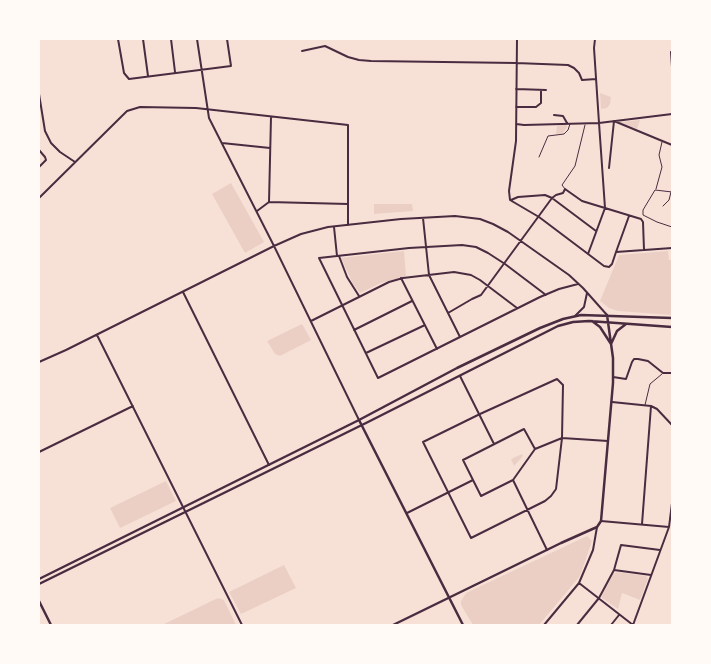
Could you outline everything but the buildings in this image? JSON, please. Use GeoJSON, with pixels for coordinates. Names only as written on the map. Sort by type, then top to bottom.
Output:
{"type":"FeatureCollection","features":[{"type":"Feature","properties":{"kind":"street"},"geometry":{"type":"LineString","coordinates":[[118,39],[126,77],[129,79],[231,66],[227,39]]}},
{"type":"Feature","properties":{"kind":"street"},"geometry":{"type":"LineString","coordinates":[[143,39],[148,76]]}},
{"type":"Feature","properties":{"kind":"street"},"geometry":{"type":"LineString","coordinates":[[171,39],[175,72]]}},
{"type":"Feature","properties":{"kind":"street"},"geometry":{"type":"LineString","coordinates":[[197,39],[209,118],[463,625]]}},
{"type":"Feature","properties":{"kind":"street"},"geometry":{"type":"LineString","coordinates":[[517,39],[516,141],[509,192],[511,200],[539,217],[604,266],[609,267],[612,264],[629,216]]}},
{"type":"Feature","properties":{"kind":"street"},"geometry":{"type":"LineString","coordinates":[[588,254],[605,208],[596,79],[595,39]]}},
{"type":"Feature","properties":{"kind":"street"},"geometry":{"type":"LineString","coordinates":[[302,50],[325,46],[348,57],[371,61],[568,65],[579,73],[582,80],[596,79]]}},
{"type":"Feature","properties":{"kind":"street"},"geometry":{"type":"LineString","coordinates":[[671,52],[672,67]]}},
{"type":"Feature","properties":{"kind":"street"},"geometry":{"type":"LineString","coordinates":[[516,89],[546,90]]}},
{"type":"Feature","properties":{"kind":"street"},"geometry":{"type":"LineString","coordinates":[[516,107],[536,107],[541,103],[541,90]]}},
{"type":"Feature","properties":{"kind":"street"},"geometry":{"type":"LineString","coordinates":[[39,94],[45,131],[51,143],[60,152],[75,162]]}},
{"type":"Feature","properties":{"kind":"street"},"geometry":{"type":"LineString","coordinates":[[39,198],[127,111],[140,107],[196,108],[348,125],[348,225]]}},
{"type":"Feature","properties":{"kind":"street"},"geometry":{"type":"LineString","coordinates":[[516,124],[599,123],[672,114]]}},
{"type":"Feature","properties":{"kind":"street"},"geometry":{"type":"LineString","coordinates":[[554,115],[563,116],[569,123]]}},
{"type":"Feature","properties":{"kind":"street"},"geometry":{"type":"LineString","coordinates":[[269,202],[271,117]]}},
{"type":"Feature","properties":{"kind":"street"},"geometry":{"type":"LineString","coordinates":[[614,121],[672,145]]}},
{"type":"Feature","properties":{"kind":"street"},"geometry":{"type":"LineString","coordinates":[[609,168],[614,121]]}},
{"type":"Feature","properties":{"kind":"street"},"geometry":{"type":"LineString","coordinates":[[222,143],[270,148]]}},
{"type":"Feature","properties":{"kind":"street"},"geometry":{"type":"LineString","coordinates":[[39,150],[46,160],[39,167]]}},
{"type":"Feature","properties":{"kind":"street"},"geometry":{"type":"LineString","coordinates":[[448,312],[481,295],[552,198],[556,194],[563,193],[565,189],[582,201],[641,219],[643,222],[644,250]]}},
{"type":"Feature","properties":{"kind":"street"},"geometry":{"type":"LineString","coordinates":[[511,200],[518,197],[545,195],[552,198],[596,231]]}},
{"type":"Feature","properties":{"kind":"street"},"geometry":{"type":"LineString","coordinates":[[256,211],[269,202],[348,204]]}},
{"type":"Feature","properties":{"kind":"street"},"geometry":{"type":"LineString","coordinates":[[39,362],[97,335],[274,246],[302,234],[334,226],[455,216],[480,219],[493,224],[522,241],[569,275],[607,315],[613,358],[612,402],[601,521],[598,527],[593,550],[579,583],[544,625]]}},
{"type":"Feature","properties":{"kind":"street"},"geometry":{"type":"LineString","coordinates":[[423,218],[429,276],[460,337]]}},
{"type":"Feature","properties":{"kind":"street"},"geometry":{"type":"LineString","coordinates":[[334,226],[338,256],[347,277],[359,296]]}},
{"type":"Feature","properties":{"kind":"street"},"geometry":{"type":"LineString","coordinates":[[546,295],[488,252],[465,245],[449,245],[319,258],[378,378],[517,308],[546,295],[578,284]]}},
{"type":"Feature","properties":{"kind":"street"},"geometry":{"type":"LineString","coordinates":[[616,252],[672,248]]}},
{"type":"Feature","properties":{"kind":"street"},"geometry":{"type":"LineString","coordinates":[[311,321],[359,296],[401,278],[462,272],[471,275],[488,286],[517,308]]}},
{"type":"Feature","properties":{"kind":"street"},"geometry":{"type":"LineString","coordinates":[[401,278],[437,348]]}},
{"type":"Feature","properties":{"kind":"street"},"geometry":{"type":"LineString","coordinates":[[182,292],[269,465]]}},
{"type":"Feature","properties":{"kind":"street"},"geometry":{"type":"LineString","coordinates":[[575,316],[584,307],[587,293]]}},
{"type":"Feature","properties":{"kind":"street"},"geometry":{"type":"LineString","coordinates":[[354,330],[412,301]]}},
{"type":"Feature","properties":{"kind":"street"},"geometry":{"type":"LineString","coordinates":[[39,579],[540,328],[575,316],[607,315],[672,318]]}},
{"type":"Feature","properties":{"kind":"street"},"geometry":{"type":"LineString","coordinates":[[589,321],[594,322],[600,327],[611,344]]}},
{"type":"Feature","properties":{"kind":"street"},"geometry":{"type":"LineString","coordinates":[[39,584],[362,425],[558,326],[573,322],[589,321],[672,327]]}},
{"type":"Feature","properties":{"kind":"street"},"geometry":{"type":"LineString","coordinates":[[611,344],[617,330],[627,324]]}},
{"type":"Feature","properties":{"kind":"street"},"geometry":{"type":"LineString","coordinates":[[366,354],[425,325]]}},
{"type":"Feature","properties":{"kind":"street"},"geometry":{"type":"LineString","coordinates":[[97,335],[242,625]]}},
{"type":"Feature","properties":{"kind":"street"},"geometry":{"type":"LineString","coordinates":[[613,377],[626,380],[634,359],[643,359],[648,361],[663,373],[672,373]]}},
{"type":"Feature","properties":{"kind":"street"},"geometry":{"type":"LineString","coordinates":[[460,375],[494,444]]}},
{"type":"Feature","properties":{"kind":"street"},"geometry":{"type":"LineString","coordinates":[[556,379],[564,385],[562,438],[556,490],[552,496],[471,538],[423,442],[556,379]]}},
{"type":"Feature","properties":{"kind":"street"},"geometry":{"type":"LineString","coordinates":[[612,402],[651,406],[672,425]]}},
{"type":"Feature","properties":{"kind":"street"},"geometry":{"type":"LineString","coordinates":[[39,452],[133,406]]}},
{"type":"Feature","properties":{"kind":"street"},"geometry":{"type":"LineString","coordinates":[[642,524],[651,406]]}},
{"type":"Feature","properties":{"kind":"street"},"geometry":{"type":"LineString","coordinates":[[535,449],[524,429],[463,460],[481,496],[513,480],[535,449],[562,438],[609,441]]}},
{"type":"Feature","properties":{"kind":"street"},"geometry":{"type":"LineString","coordinates":[[407,513],[473,480]]}},
{"type":"Feature","properties":{"kind":"street"},"geometry":{"type":"LineString","coordinates":[[513,480],[548,550]]}},
{"type":"Feature","properties":{"kind":"street"},"geometry":{"type":"LineString","coordinates":[[579,583],[633,625],[669,527],[672,503]]}},
{"type":"Feature","properties":{"kind":"street"},"geometry":{"type":"LineString","coordinates":[[601,521],[669,527]]}},
{"type":"Feature","properties":{"kind":"street"},"geometry":{"type":"LineString","coordinates":[[392,625],[598,527]]}},
{"type":"Feature","properties":{"kind":"street"},"geometry":{"type":"LineString","coordinates":[[577,625],[599,598],[614,570],[621,545],[660,550]]}},
{"type":"Feature","properties":{"kind":"street"},"geometry":{"type":"LineString","coordinates":[[614,570],[651,575]]}},
{"type":"Feature","properties":{"kind":"street"},"geometry":{"type":"LineString","coordinates":[[39,601],[51,625]]}},
{"type":"Feature","properties":{"kind":"street"},"geometry":{"type":"LineString","coordinates":[[611,625],[619,615]]}},
{"type":"Feature","properties":{"kind":"lane"},"geometry":{"type":"LineString","coordinates":[[539,157],[548,136],[564,134],[568,130],[569,123]]}},
{"type":"Feature","properties":{"kind":"lane"},"geometry":{"type":"LineString","coordinates":[[565,189],[562,185],[575,166],[586,123]]}},
{"type":"Feature","properties":{"kind":"lane"},"geometry":{"type":"LineString","coordinates":[[641,219],[644,205],[649,201],[655,190],[662,167],[659,155],[663,142]]}},
{"type":"Feature","properties":{"kind":"lane"},"geometry":{"type":"LineString","coordinates":[[655,190],[672,192],[669,200],[663,206]]}},
{"type":"Feature","properties":{"kind":"lane"},"geometry":{"type":"LineString","coordinates":[[643,215],[672,227]]}},
{"type":"Feature","properties":{"kind":"lane"},"geometry":{"type":"LineString","coordinates":[[645,406],[650,384],[663,373]]}},
{"type":"Feature","properties":{"kind":"shaded area"},"geometry":{"type":"Polygon","coordinates":[[[600,93],[611,97],[610,104],[607,108],[601,109],[600,93]]]}},
{"type":"Feature","properties":{"kind":"shaded area"},"geometry":{"type":"Polygon","coordinates":[[[640,120],[637,129],[619,122],[640,120]]]}},
{"type":"Feature","properties":{"kind":"shaded area"},"geometry":{"type":"Polygon","coordinates":[[[566,124],[567,127],[563,133],[556,134],[557,126],[566,124]]]}},
{"type":"Feature","properties":{"kind":"shaded area"},"geometry":{"type":"Polygon","coordinates":[[[231,183],[264,242],[245,253],[212,194],[231,183]]]}},
{"type":"Feature","properties":{"kind":"shaded area"},"geometry":{"type":"Polygon","coordinates":[[[374,204],[412,204],[413,211],[374,214],[374,204]]]}},
{"type":"Feature","properties":{"kind":"shaded area"},"geometry":{"type":"Polygon","coordinates":[[[404,251],[406,276],[381,283],[360,293],[353,284],[341,258],[404,251]]]}},
{"type":"Feature","properties":{"kind":"shaded area"},"geometry":{"type":"Polygon","coordinates":[[[668,251],[669,260],[672,260],[672,315],[618,311],[609,308],[600,301],[619,255],[668,251]]]}},
{"type":"Feature","properties":{"kind":"shaded area"},"geometry":{"type":"Polygon","coordinates":[[[302,324],[311,340],[280,356],[275,354],[267,341],[302,324]]]}},
{"type":"Feature","properties":{"kind":"shaded area"},"geometry":{"type":"Polygon","coordinates":[[[522,454],[523,456],[514,466],[511,459],[522,454]]]}},
{"type":"Feature","properties":{"kind":"shaded area"},"geometry":{"type":"Polygon","coordinates":[[[166,481],[176,501],[120,528],[110,508],[166,481]]]}},
{"type":"Feature","properties":{"kind":"shaded area"},"geometry":{"type":"Polygon","coordinates":[[[587,536],[592,541],[580,576],[539,625],[473,625],[461,605],[461,601],[466,593],[587,536]]]}},
{"type":"Feature","properties":{"kind":"shaded area"},"geometry":{"type":"Polygon","coordinates":[[[284,565],[296,588],[241,614],[229,592],[284,565]]]}},
{"type":"Feature","properties":{"kind":"shaded area"},"geometry":{"type":"Polygon","coordinates":[[[617,572],[646,576],[648,579],[640,600],[622,593],[618,609],[602,598],[602,595],[613,574],[617,572]]]}},
{"type":"Feature","properties":{"kind":"shaded area"},"geometry":{"type":"Polygon","coordinates":[[[218,598],[224,600],[236,625],[162,625],[218,598]]]}}]}
